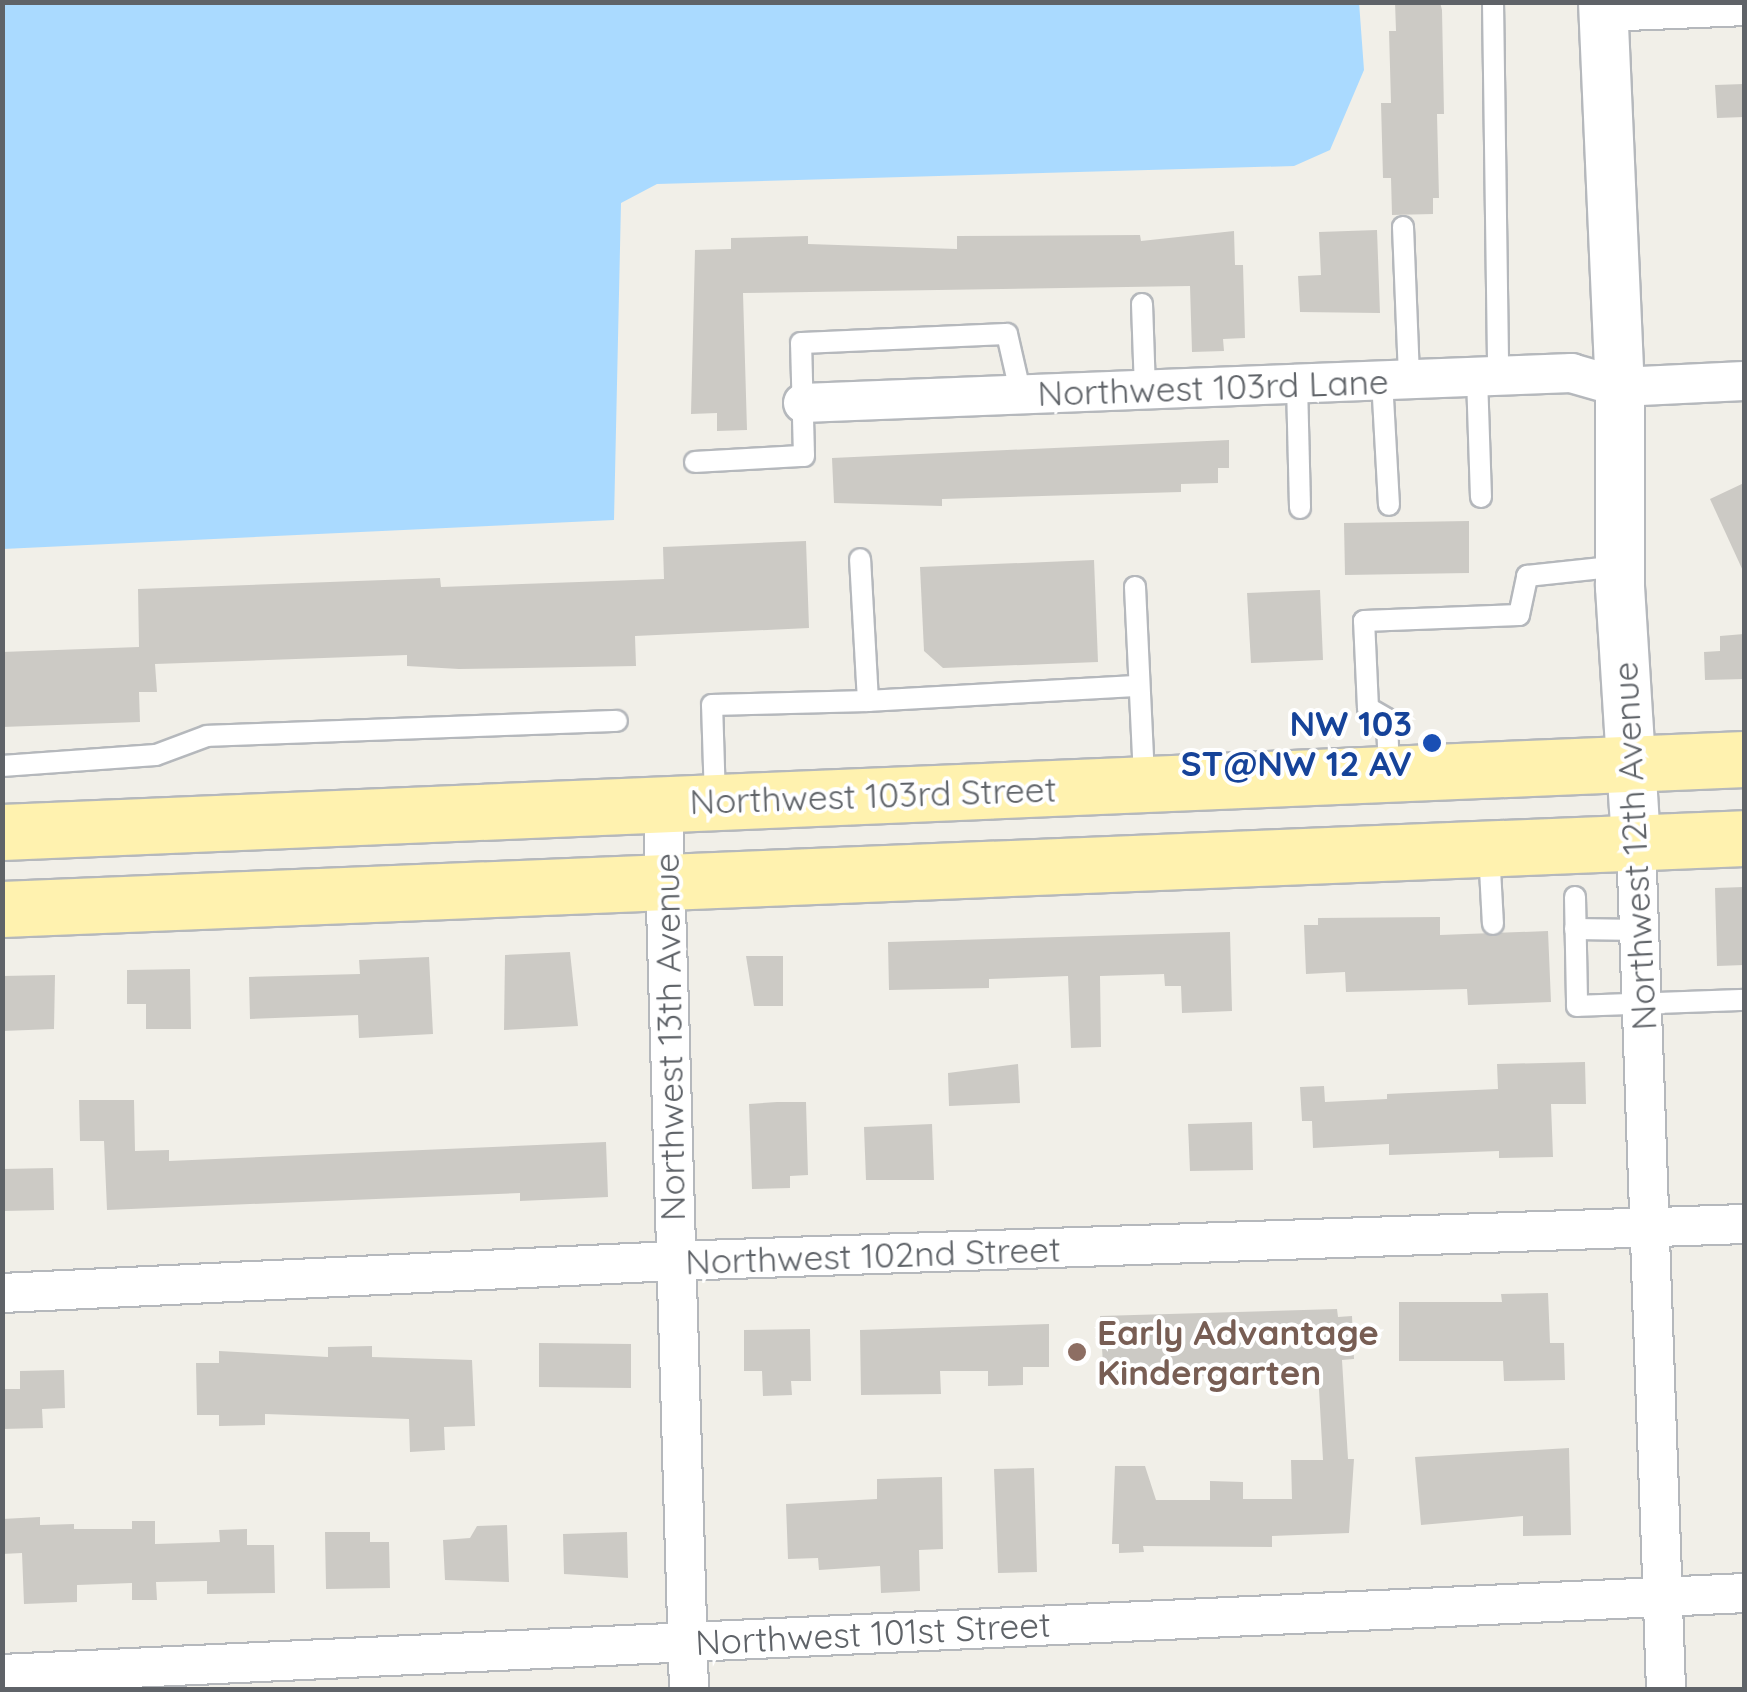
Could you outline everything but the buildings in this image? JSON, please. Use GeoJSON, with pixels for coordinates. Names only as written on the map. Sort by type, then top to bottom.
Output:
{"type":"FeatureCollection","features":[{"type":"Feature","properties":{"kind":"main road","name":"Northwest 103rd Street"},"geometry":{"type":"LineString","coordinates":[[2,832],[1744,759]]}},
{"type":"Feature","properties":{"kind":"main road"},"geometry":{"type":"LineString","coordinates":[[2,910],[1744,838]]}},
{"type":"Feature","properties":{"kind":"street"},"geometry":{"type":"LineString","coordinates":[[1603,7],[1744,6]]}},
{"type":"Feature","properties":{"kind":"street","name":"Northwest 12th Avenue"},"geometry":{"type":"LineString","coordinates":[[1603,7],[1620,387],[1620,566],[1640,930],[1666,1690]]}},
{"type":"Feature","properties":{"kind":"street","name":"Northwest 103rd Lane"},"geometry":{"type":"LineString","coordinates":[[803,403],[1570,373],[1620,387],[1744,381]]}},
{"type":"Feature","properties":{"kind":"street","name":"Northwest 13th Avenue"},"geometry":{"type":"LineString","coordinates":[[688,1690],[667,880],[689,803]]}},
{"type":"Feature","properties":{"kind":"street","name":"Northwest 102nd Street"},"geometry":{"type":"LineString","coordinates":[[2,1293],[674,1261],[1744,1224]]}},
{"type":"Feature","properties":{"kind":"street","name":"Northwest 101st Street"},"geometry":{"type":"LineString","coordinates":[[2,1674],[1744,1593]]}},
{"type":"Feature","properties":{"kind":"lane"},"geometry":{"type":"LineString","coordinates":[[1481,497],[1488,376],[1493,2]]}},
{"type":"Feature","properties":{"kind":"lane"},"geometry":{"type":"LineString","coordinates":[[1389,505],[1404,227]]}},
{"type":"Feature","properties":{"kind":"lane"},"geometry":{"type":"LineString","coordinates":[[1142,304],[1145,390]]}},
{"type":"Feature","properties":{"kind":"lane"},"geometry":{"type":"LineString","coordinates":[[695,462],[804,456],[801,343],[1007,334],[1021,395]]}},
{"type":"Feature","properties":{"kind":"lane"},"geometry":{"type":"LineString","coordinates":[[1298,384],[1300,508]]}},
{"type":"Feature","properties":{"kind":"lane"},"geometry":{"type":"LineString","coordinates":[[860,559],[868,701]]}},
{"type":"Feature","properties":{"kind":"lane"},"geometry":{"type":"LineString","coordinates":[[1389,774],[1387,719],[1368,708],[1364,620],[1520,615],[1527,576],[1620,566]]}},
{"type":"Feature","properties":{"kind":"lane"},"geometry":{"type":"LineString","coordinates":[[1134,587],[1144,784]]}},
{"type":"Feature","properties":{"kind":"lane"},"geometry":{"type":"LineString","coordinates":[[689,803],[712,704],[868,701],[1139,686]]}},
{"type":"Feature","properties":{"kind":"lane"},"geometry":{"type":"LineString","coordinates":[[2,766],[156,755],[207,736],[616,721]]}},
{"type":"Feature","properties":{"kind":"lane"},"geometry":{"type":"LineString","coordinates":[[1489,849],[1493,924]]}},
{"type":"Feature","properties":{"kind":"lane"},"geometry":{"type":"LineString","coordinates":[[1575,897],[1577,1006],[1744,1000]]}},
{"type":"Feature","properties":{"kind":"lane"},"geometry":{"type":"LineString","coordinates":[[1575,929],[1640,930]]}},
{"type":"Feature","properties":{"kind":"water"},"geometry":{"type":"Polygon","coordinates":[[[1359,2],[1364,70],[1330,150],[1294,166],[657,184],[621,203],[614,520],[3,549],[3,3],[1359,2]]]}},
{"type":"Feature","properties":{"kind":"place","name":"NW 103 ST@NW 12 AV"},"geometry":{"type":"Point","coordinates":[1432,743]}},
{"type":"Feature","properties":{"kind":"place","name":"Early Advantage Kindergarten"},"geometry":{"type":"Point","coordinates":[1077,1352]}}]}
